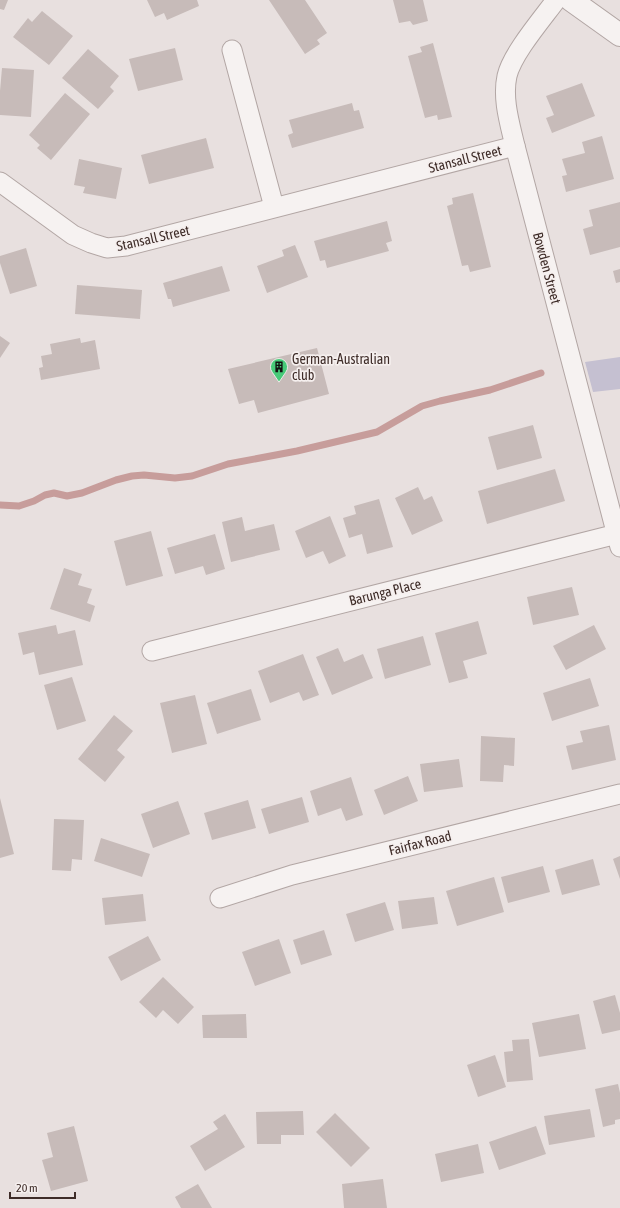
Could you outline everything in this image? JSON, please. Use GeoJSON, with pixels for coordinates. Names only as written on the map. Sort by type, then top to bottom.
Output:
{"type":"FeatureCollection","features":[{"type":"Feature","properties":{"kind":"street","name":"Bowden Street"},"geometry":{"type":"LineString","coordinates":[[556,0],[518,51],[507,75],[506,104],[515,146],[618,540]]}},
{"type":"Feature","properties":{"kind":"street"},"geometry":{"type":"LineString","coordinates":[[571,0],[620,35]]}},
{"type":"Feature","properties":{"kind":"street"},"geometry":{"type":"LineString","coordinates":[[232,50],[274,207]]}},
{"type":"Feature","properties":{"kind":"street","name":"Stansall Street"},"geometry":{"type":"LineString","coordinates":[[0,182],[73,234],[90,243],[107,248],[126,246],[515,146]]}},
{"type":"Feature","properties":{"kind":"street","name":"Barunga Place"},"geometry":{"type":"LineString","coordinates":[[152,651],[618,540]]}},
{"type":"Feature","properties":{"kind":"street","name":"Fairfax Road"},"geometry":{"type":"LineString","coordinates":[[220,898],[292,875],[620,794]]}},
{"type":"Feature","properties":{"kind":"shaded area"},"geometry":{"type":"Polygon","coordinates":[[[620,357],[620,389],[593,392],[585,362],[620,357]]]}},
{"type":"Feature","properties":{"kind":"building"},"geometry":{"type":"Polygon","coordinates":[[[0,0],[8,0],[4,10],[0,9],[0,0]]]}},
{"type":"Feature","properties":{"kind":"building"},"geometry":{"type":"Polygon","coordinates":[[[147,0],[197,0],[199,6],[167,20],[164,13],[155,17],[147,0]]]}},
{"type":"Feature","properties":{"kind":"building"},"geometry":{"type":"Polygon","coordinates":[[[269,0],[305,0],[327,33],[317,40],[320,44],[305,54],[269,0]]]}},
{"type":"Feature","properties":{"kind":"building"},"geometry":{"type":"Polygon","coordinates":[[[393,0],[423,0],[428,21],[413,25],[410,21],[399,23],[393,0]]]}},
{"type":"Feature","properties":{"kind":"building"},"geometry":{"type":"Polygon","coordinates":[[[42,11],[73,36],[49,65],[13,37],[28,18],[32,22],[42,11]]]}},
{"type":"Feature","properties":{"kind":"building"},"geometry":{"type":"Polygon","coordinates":[[[433,43],[452,117],[438,120],[437,115],[425,118],[408,56],[422,52],[420,47],[433,43]]]}},
{"type":"Feature","properties":{"kind":"building"},"geometry":{"type":"Polygon","coordinates":[[[175,48],[183,80],[138,91],[129,59],[175,48]]]}},
{"type":"Feature","properties":{"kind":"building"},"geometry":{"type":"Polygon","coordinates":[[[88,49],[119,76],[110,87],[114,91],[98,109],[62,78],[88,49]]]}},
{"type":"Feature","properties":{"kind":"building"},"geometry":{"type":"Polygon","coordinates":[[[2,68],[34,70],[31,117],[0,115],[2,68]]]}},
{"type":"Feature","properties":{"kind":"building"},"geometry":{"type":"Polygon","coordinates":[[[582,83],[595,116],[552,133],[546,118],[554,115],[546,96],[582,83]]]}},
{"type":"Feature","properties":{"kind":"building"},"geometry":{"type":"Polygon","coordinates":[[[65,93],[90,114],[51,160],[37,148],[40,145],[29,135],[65,93]]]}},
{"type":"Feature","properties":{"kind":"building"},"geometry":{"type":"Polygon","coordinates":[[[352,103],[354,111],[359,110],[364,128],[292,148],[288,135],[293,133],[289,120],[352,103]]]}},
{"type":"Feature","properties":{"kind":"building"},"geometry":{"type":"Polygon","coordinates":[[[602,136],[614,179],[566,192],[562,176],[567,175],[562,159],[585,153],[582,142],[602,136]]]}},
{"type":"Feature","properties":{"kind":"building"},"geometry":{"type":"Polygon","coordinates":[[[206,138],[214,168],[149,184],[141,155],[206,138]]]}},
{"type":"Feature","properties":{"kind":"building"},"geometry":{"type":"Polygon","coordinates":[[[79,159],[122,168],[116,199],[83,193],[85,187],[74,185],[79,159]]]}},
{"type":"Feature","properties":{"kind":"building"},"geometry":{"type":"Polygon","coordinates":[[[473,193],[491,267],[470,272],[468,265],[462,266],[447,206],[453,204],[452,198],[473,193]]]}},
{"type":"Feature","properties":{"kind":"building"},"geometry":{"type":"Polygon","coordinates":[[[620,202],[620,247],[590,255],[583,229],[593,226],[589,210],[620,202]]]}},
{"type":"Feature","properties":{"kind":"building"},"geometry":{"type":"Polygon","coordinates":[[[387,221],[392,241],[386,243],[389,251],[327,268],[325,260],[320,261],[314,241],[387,221]]]}},
{"type":"Feature","properties":{"kind":"building"},"geometry":{"type":"Polygon","coordinates":[[[295,245],[308,277],[267,293],[257,266],[284,256],[282,250],[295,245]]]}},
{"type":"Feature","properties":{"kind":"building"},"geometry":{"type":"Polygon","coordinates":[[[26,248],[37,286],[10,294],[0,263],[0,256],[26,248]]]}},
{"type":"Feature","properties":{"kind":"building"},"geometry":{"type":"Polygon","coordinates":[[[222,266],[230,291],[173,307],[171,299],[168,299],[163,283],[222,266]]]}},
{"type":"Feature","properties":{"kind":"building"},"geometry":{"type":"Polygon","coordinates":[[[620,269],[620,282],[616,283],[613,271],[620,269]]]}},
{"type":"Feature","properties":{"kind":"building"},"geometry":{"type":"Polygon","coordinates":[[[77,285],[142,290],[140,319],[75,314],[77,285]]]}},
{"type":"Feature","properties":{"kind":"building"},"geometry":{"type":"Polygon","coordinates":[[[0,336],[10,343],[0,358],[0,336]]]}},
{"type":"Feature","properties":{"kind":"building"},"geometry":{"type":"Polygon","coordinates":[[[80,338],[81,343],[95,340],[100,369],[41,380],[39,368],[43,367],[41,356],[52,354],[50,344],[80,338]]]}},
{"type":"Feature","properties":{"kind":"building","name":"German-Australian club"},"geometry":{"type":"Polygon","coordinates":[[[317,348],[329,394],[258,413],[254,400],[239,404],[228,369],[317,348]]]}},
{"type":"Feature","properties":{"kind":"building"},"geometry":{"type":"Polygon","coordinates":[[[533,425],[542,458],[497,470],[488,437],[533,425]]]}},
{"type":"Feature","properties":{"kind":"building"},"geometry":{"type":"Polygon","coordinates":[[[555,469],[565,501],[487,524],[478,491],[555,469]]]}},
{"type":"Feature","properties":{"kind":"building"},"geometry":{"type":"Polygon","coordinates":[[[418,487],[424,500],[432,496],[443,521],[412,535],[395,498],[418,487]]]}},
{"type":"Feature","properties":{"kind":"building"},"geometry":{"type":"Polygon","coordinates":[[[379,499],[393,547],[367,554],[362,534],[349,538],[343,518],[356,514],[354,506],[379,499]]]}},
{"type":"Feature","properties":{"kind":"building"},"geometry":{"type":"Polygon","coordinates":[[[330,516],[346,556],[329,564],[323,551],[306,558],[295,531],[330,516]]]}},
{"type":"Feature","properties":{"kind":"building"},"geometry":{"type":"Polygon","coordinates":[[[242,517],[245,531],[274,524],[280,550],[231,562],[222,522],[242,517]]]}},
{"type":"Feature","properties":{"kind":"building"},"geometry":{"type":"Polygon","coordinates":[[[151,531],[163,576],[126,586],[114,541],[151,531]]]}},
{"type":"Feature","properties":{"kind":"building"},"geometry":{"type":"Polygon","coordinates":[[[215,534],[225,569],[206,575],[203,566],[175,574],[167,548],[215,534]]]}},
{"type":"Feature","properties":{"kind":"building"},"geometry":{"type":"Polygon","coordinates":[[[64,568],[82,574],[78,585],[92,589],[87,603],[95,606],[90,622],[50,609],[64,568]]]}},
{"type":"Feature","properties":{"kind":"building"},"geometry":{"type":"Polygon","coordinates":[[[572,587],[579,615],[533,625],[527,597],[572,587]]]}},
{"type":"Feature","properties":{"kind":"building"},"geometry":{"type":"Polygon","coordinates":[[[478,621],[487,654],[463,661],[468,678],[449,683],[435,633],[478,621]]]}},
{"type":"Feature","properties":{"kind":"building"},"geometry":{"type":"Polygon","coordinates":[[[56,625],[58,634],[75,630],[83,665],[39,675],[34,652],[23,655],[18,633],[56,625]]]}},
{"type":"Feature","properties":{"kind":"building"},"geometry":{"type":"Polygon","coordinates":[[[594,625],[606,649],[566,670],[553,646],[594,625]]]}},
{"type":"Feature","properties":{"kind":"building"},"geometry":{"type":"Polygon","coordinates":[[[423,636],[431,665],[385,679],[377,649],[423,636]]]}},
{"type":"Feature","properties":{"kind":"building"},"geometry":{"type":"Polygon","coordinates":[[[338,648],[344,662],[363,654],[373,678],[332,695],[316,657],[338,648]]]}},
{"type":"Feature","properties":{"kind":"building"},"geometry":{"type":"Polygon","coordinates":[[[303,654],[319,695],[303,701],[299,692],[270,703],[258,671],[303,654]]]}},
{"type":"Feature","properties":{"kind":"building"},"geometry":{"type":"Polygon","coordinates":[[[72,677],[86,721],[57,730],[44,685],[72,677]]]}},
{"type":"Feature","properties":{"kind":"building"},"geometry":{"type":"Polygon","coordinates":[[[590,678],[599,706],[552,721],[543,693],[590,678]]]}},
{"type":"Feature","properties":{"kind":"building"},"geometry":{"type":"Polygon","coordinates":[[[251,689],[261,720],[217,734],[207,703],[251,689]]]}},
{"type":"Feature","properties":{"kind":"building"},"geometry":{"type":"Polygon","coordinates":[[[195,695],[207,744],[172,753],[160,703],[195,695]]]}},
{"type":"Feature","properties":{"kind":"building"},"geometry":{"type":"Polygon","coordinates":[[[114,715],[133,731],[117,750],[125,757],[105,782],[78,759],[114,715]]]}},
{"type":"Feature","properties":{"kind":"building"},"geometry":{"type":"Polygon","coordinates":[[[609,725],[616,760],[572,770],[566,746],[583,742],[580,731],[609,725]]]}},
{"type":"Feature","properties":{"kind":"building"},"geometry":{"type":"Polygon","coordinates":[[[481,736],[515,738],[514,766],[504,765],[503,782],[480,781],[481,736]]]}},
{"type":"Feature","properties":{"kind":"building"},"geometry":{"type":"Polygon","coordinates":[[[459,759],[463,787],[424,792],[420,764],[459,759]]]}},
{"type":"Feature","properties":{"kind":"building"},"geometry":{"type":"Polygon","coordinates":[[[408,776],[418,801],[384,815],[374,790],[408,776]]]}},
{"type":"Feature","properties":{"kind":"building"},"geometry":{"type":"Polygon","coordinates":[[[351,777],[363,815],[346,821],[341,808],[318,816],[310,791],[351,777]]]}},
{"type":"Feature","properties":{"kind":"building"},"geometry":{"type":"Polygon","coordinates":[[[302,797],[309,822],[269,834],[261,809],[302,797]]]}},
{"type":"Feature","properties":{"kind":"building"},"geometry":{"type":"Polygon","coordinates":[[[0,798],[14,854],[0,858],[0,798]]]}},
{"type":"Feature","properties":{"kind":"building"},"geometry":{"type":"Polygon","coordinates":[[[248,800],[256,828],[212,840],[204,813],[248,800]]]}},
{"type":"Feature","properties":{"kind":"building"},"geometry":{"type":"Polygon","coordinates":[[[178,801],[190,834],[153,848],[141,814],[178,801]]]}},
{"type":"Feature","properties":{"kind":"building"},"geometry":{"type":"Polygon","coordinates":[[[54,819],[84,820],[82,860],[72,859],[71,871],[52,870],[54,819]]]}},
{"type":"Feature","properties":{"kind":"building"},"geometry":{"type":"Polygon","coordinates":[[[101,838],[150,854],[142,877],[94,861],[101,838]]]}},
{"type":"Feature","properties":{"kind":"building"},"geometry":{"type":"Polygon","coordinates":[[[620,856],[620,879],[613,859],[620,856]]]}},
{"type":"Feature","properties":{"kind":"building"},"geometry":{"type":"Polygon","coordinates":[[[593,859],[600,885],[562,895],[555,870],[593,859]]]}},
{"type":"Feature","properties":{"kind":"building"},"geometry":{"type":"Polygon","coordinates":[[[543,866],[550,892],[508,903],[501,877],[543,866]]]}},
{"type":"Feature","properties":{"kind":"building"},"geometry":{"type":"Polygon","coordinates":[[[494,877],[504,912],[457,926],[446,891],[494,877]]]}},
{"type":"Feature","properties":{"kind":"building"},"geometry":{"type":"Polygon","coordinates":[[[143,894],[146,921],[105,925],[102,898],[143,894]]]}},
{"type":"Feature","properties":{"kind":"building"},"geometry":{"type":"Polygon","coordinates":[[[434,897],[438,924],[402,929],[398,901],[434,897]]]}},
{"type":"Feature","properties":{"kind":"building"},"geometry":{"type":"Polygon","coordinates":[[[385,902],[394,930],[355,942],[346,914],[385,902]]]}},
{"type":"Feature","properties":{"kind":"building"},"geometry":{"type":"Polygon","coordinates":[[[324,930],[332,955],[301,965],[293,940],[324,930]]]}},
{"type":"Feature","properties":{"kind":"building"},"geometry":{"type":"Polygon","coordinates":[[[148,936],[161,960],[121,981],[108,957],[148,936]]]}},
{"type":"Feature","properties":{"kind":"building"},"geometry":{"type":"Polygon","coordinates":[[[279,939],[291,973],[255,986],[242,952],[279,939]]]}},
{"type":"Feature","properties":{"kind":"building"},"geometry":{"type":"Polygon","coordinates":[[[163,977],[194,1007],[178,1024],[163,1010],[156,1018],[139,1002],[163,977]]]}},
{"type":"Feature","properties":{"kind":"building"},"geometry":{"type":"Polygon","coordinates":[[[615,995],[620,1013],[620,1030],[602,1034],[593,1001],[615,995]]]}},
{"type":"Feature","properties":{"kind":"building"},"geometry":{"type":"Polygon","coordinates":[[[246,1014],[247,1038],[203,1038],[202,1015],[246,1014]]]}},
{"type":"Feature","properties":{"kind":"building"},"geometry":{"type":"Polygon","coordinates":[[[579,1014],[586,1049],[539,1057],[532,1023],[579,1014]]]}},
{"type":"Feature","properties":{"kind":"building"},"geometry":{"type":"Polygon","coordinates":[[[529,1039],[533,1080],[507,1082],[504,1052],[513,1051],[512,1040],[529,1039]]]}},
{"type":"Feature","properties":{"kind":"building"},"geometry":{"type":"Polygon","coordinates":[[[495,1055],[506,1087],[478,1097],[467,1065],[495,1055]]]}},
{"type":"Feature","properties":{"kind":"building"},"geometry":{"type":"Polygon","coordinates":[[[618,1084],[620,1093],[620,1119],[615,1120],[615,1124],[603,1127],[595,1089],[618,1084]]]}},
{"type":"Feature","properties":{"kind":"building"},"geometry":{"type":"Polygon","coordinates":[[[590,1109],[595,1137],[549,1145],[544,1116],[590,1109]]]}},
{"type":"Feature","properties":{"kind":"building"},"geometry":{"type":"Polygon","coordinates":[[[303,1111],[304,1135],[281,1135],[281,1144],[257,1144],[256,1112],[303,1111]]]}},
{"type":"Feature","properties":{"kind":"building"},"geometry":{"type":"Polygon","coordinates":[[[335,1113],[370,1148],[351,1167],[316,1132],[335,1113]]]}},
{"type":"Feature","properties":{"kind":"building"},"geometry":{"type":"Polygon","coordinates":[[[225,1114],[245,1147],[205,1171],[190,1146],[218,1129],[213,1122],[225,1114]]]}},
{"type":"Feature","properties":{"kind":"building"},"geometry":{"type":"Polygon","coordinates":[[[74,1126],[88,1181],[51,1191],[42,1160],[53,1157],[47,1133],[74,1126]]]}},
{"type":"Feature","properties":{"kind":"building"},"geometry":{"type":"Polygon","coordinates":[[[536,1126],[546,1154],[499,1170],[489,1142],[536,1126]]]}},
{"type":"Feature","properties":{"kind":"building"},"geometry":{"type":"Polygon","coordinates":[[[478,1144],[484,1173],[441,1182],[435,1154],[478,1144]]]}},
{"type":"Feature","properties":{"kind":"building"},"geometry":{"type":"Polygon","coordinates":[[[383,1179],[387,1208],[344,1208],[342,1184],[383,1179]]]}},
{"type":"Feature","properties":{"kind":"building"},"geometry":{"type":"Polygon","coordinates":[[[198,1184],[212,1208],[181,1208],[175,1197],[198,1184]]]}},
{"type":"Feature","properties":{"kind":"waterway"},"geometry":{"type":"LineString","coordinates":[[0,505],[19,506],[34,501],[45,495],[54,493],[67,496],[82,493],[116,480],[132,476],[144,475],[175,478],[192,476],[228,464],[297,451],[377,432],[422,406],[490,390],[541,373]]}},
{"type":"Feature","properties":{"kind":"place","name":"German-Australian club"},"geometry":{"type":"Point","coordinates":[279,382]}}]}
